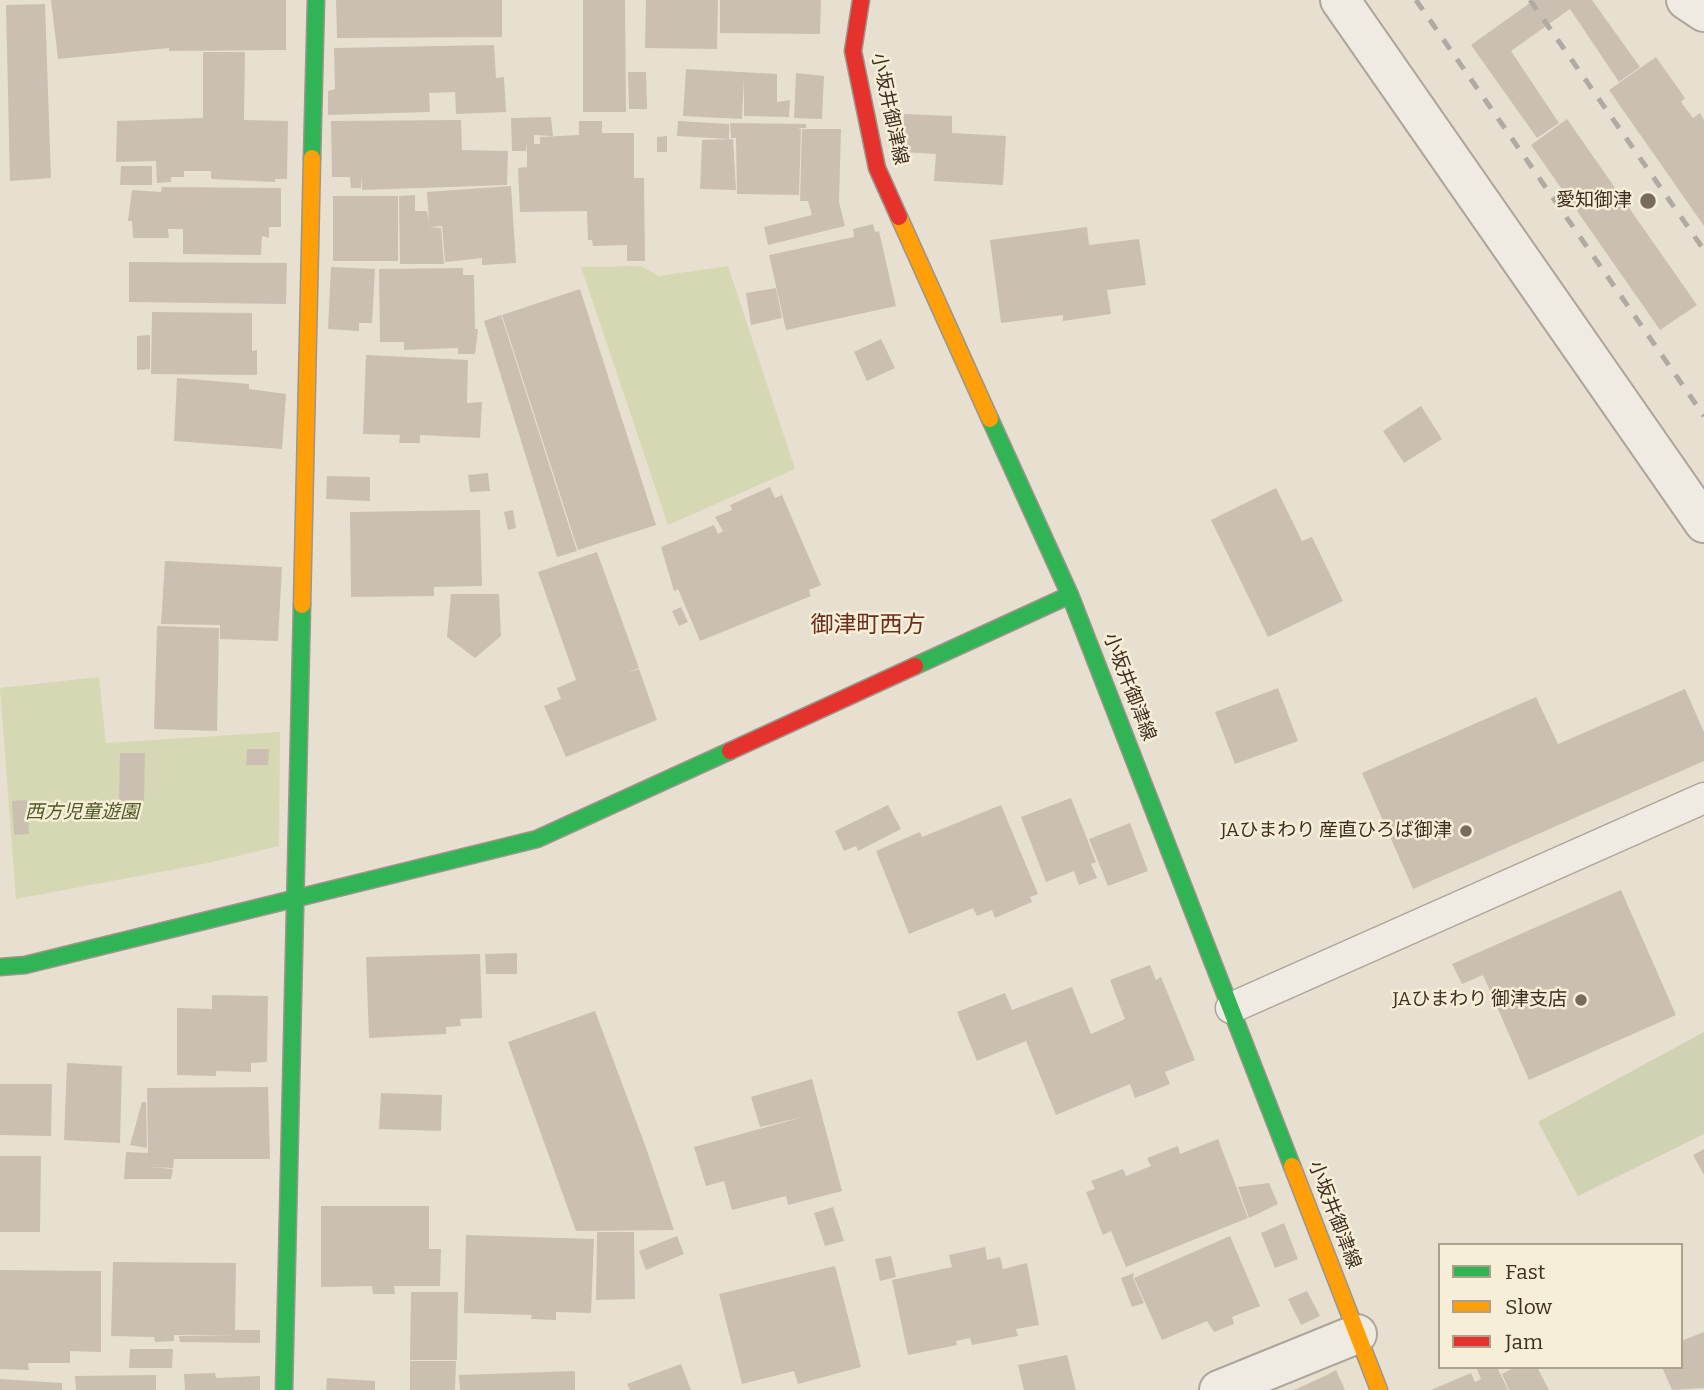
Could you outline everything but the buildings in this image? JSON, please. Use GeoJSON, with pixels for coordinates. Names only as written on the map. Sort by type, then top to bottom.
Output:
{"type":"FeatureCollection","features":[{"type":"Feature","properties":{"kind":"street"},"geometry":{"type":"LineString","coordinates":[[284,1390],[316,0]]}},
{"type":"Feature","properties":{"kind":"street","name":"小坂井御津線"},"geometry":{"type":"LineString","coordinates":[[861,0],[853,51],[877,168],[1070,595],[1379,1390]]}},
{"type":"Feature","properties":{"kind":"street"},"geometry":{"type":"LineString","coordinates":[[1340,0],[1704,523]]}},
{"type":"Feature","properties":{"kind":"street"},"geometry":{"type":"LineString","coordinates":[[1686,0],[1704,11]]}},
{"type":"Feature","properties":{"kind":"street"},"geometry":{"type":"LineString","coordinates":[[1698,0],[1704,11]]}},
{"type":"Feature","properties":{"kind":"street"},"geometry":{"type":"LineString","coordinates":[[0,967],[25,965],[537,839],[1070,595]]}},
{"type":"Feature","properties":{"kind":"street"},"geometry":{"type":"LineString","coordinates":[[1219,1390],[1357,1334]]}},
{"type":"Feature","properties":{"kind":"lane"},"geometry":{"type":"LineString","coordinates":[[1231,1008],[1704,798]]}},
{"type":"Feature","properties":{"kind":"green space"},"geometry":{"type":"Polygon","coordinates":[[[641,266],[659,276],[728,266],[795,469],[668,525],[581,267],[641,266]]]}},
{"type":"Feature","properties":{"kind":"green space","name":"西方児童遊園"},"geometry":{"type":"Polygon","coordinates":[[[99,677],[106,743],[280,732],[279,846],[208,863],[16,899],[0,688],[99,677]]]}},
{"type":"Feature","properties":{"kind":"green space"},"geometry":{"type":"Polygon","coordinates":[[[1704,1032],[1704,1134],[1578,1196],[1538,1122],[1704,1032]]]}},
{"type":"Feature","properties":{"kind":"railway"},"geometry":{"type":"LineString","coordinates":[[1416,0],[1704,416]]}},
{"type":"Feature","properties":{"kind":"railway"},"geometry":{"type":"LineString","coordinates":[[1530,0],[1704,250]]}},
{"type":"Feature","properties":{"kind":"traffic: fast"},"geometry":{"type":"LineString","coordinates":[[312,158],[316,0]]}},
{"type":"Feature","properties":{"kind":"traffic: fast"},"geometry":{"type":"LineString","coordinates":[[990,419],[1070,595],[1292,1166]]}},
{"type":"Feature","properties":{"kind":"traffic: fast"},"geometry":{"type":"LineString","coordinates":[[915,666],[1070,595]]}},
{"type":"Feature","properties":{"kind":"traffic: fast"},"geometry":{"type":"LineString","coordinates":[[284,1390],[302,605]]}},
{"type":"Feature","properties":{"kind":"traffic: fast"},"geometry":{"type":"LineString","coordinates":[[0,967],[25,965],[537,839],[730,751]]}},
{"type":"Feature","properties":{"kind":"traffic: slow"},"geometry":{"type":"LineString","coordinates":[[302,605],[312,158]]}},
{"type":"Feature","properties":{"kind":"traffic: slow"},"geometry":{"type":"LineString","coordinates":[[899,217],[990,419]]}},
{"type":"Feature","properties":{"kind":"traffic: slow"},"geometry":{"type":"LineString","coordinates":[[1292,1166],[1379,1390]]}},
{"type":"Feature","properties":{"kind":"traffic: jam"},"geometry":{"type":"LineString","coordinates":[[861,0],[853,51],[877,168],[899,217]]}},
{"type":"Feature","properties":{"kind":"traffic: jam"},"geometry":{"type":"LineString","coordinates":[[730,751],[915,666]]}},
{"type":"Feature","properties":{"kind":"place","name":"愛知御津"},"geometry":{"type":"Point","coordinates":[1648,201]}},
{"type":"Feature","properties":{"kind":"place","name":"JAひまわり 産直ひろば御津"},"geometry":{"type":"Point","coordinates":[1466,831]}},
{"type":"Feature","properties":{"kind":"place","name":"JAひまわり 御津支店"},"geometry":{"type":"Point","coordinates":[1581,1000]}},
{"type":"Feature","properties":{"kind":"district","name":"御津町西方"},"geometry":{"type":"Point","coordinates":[868,626]}}]}
